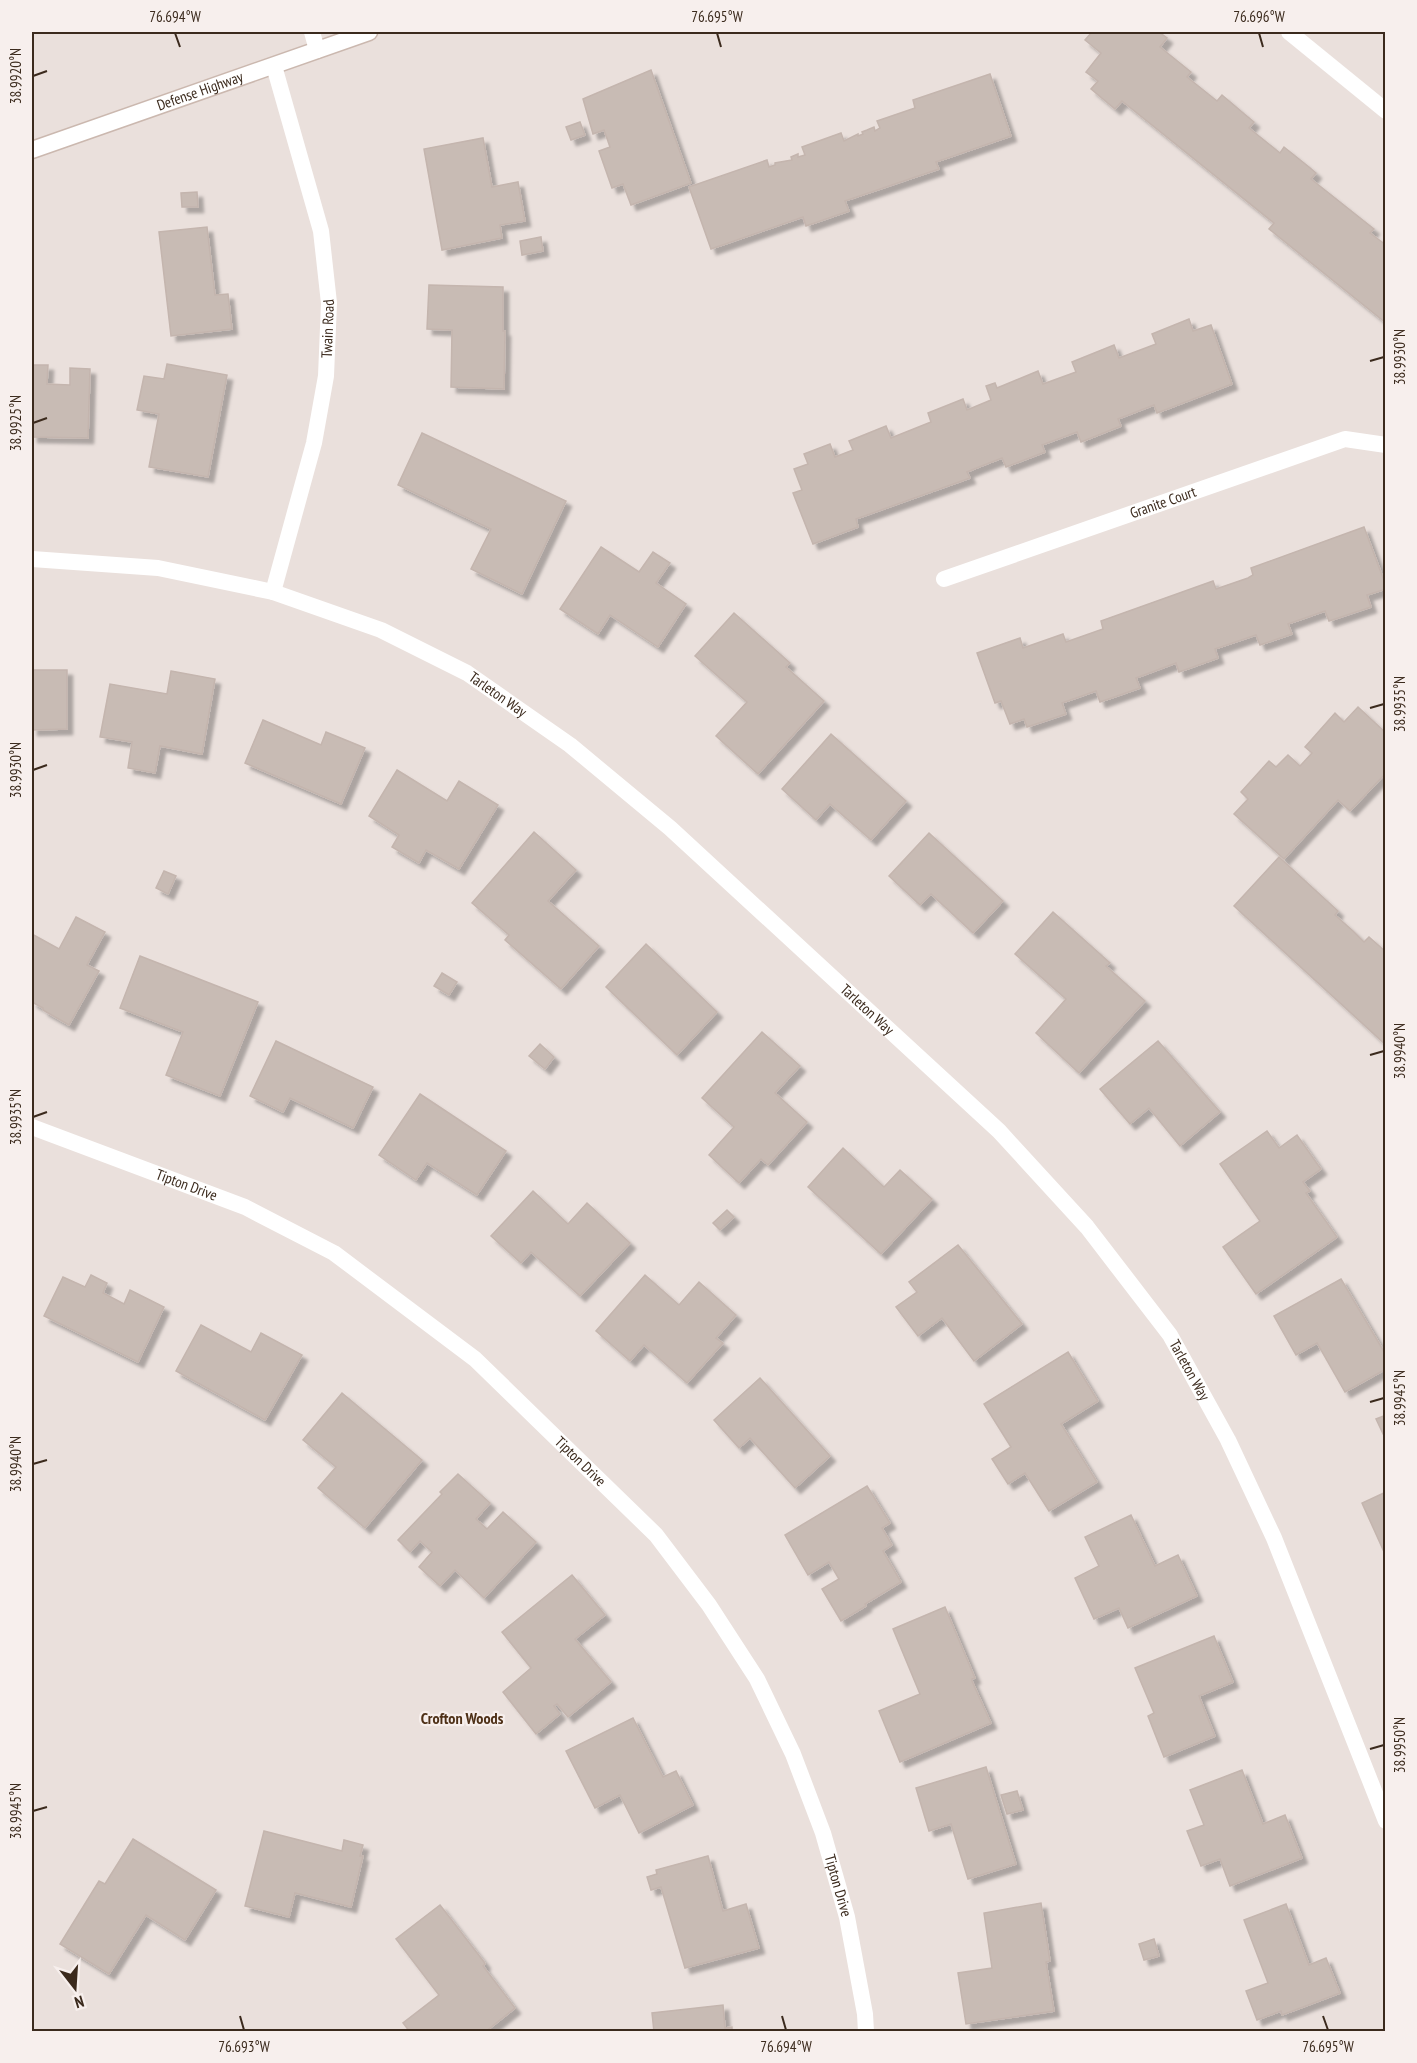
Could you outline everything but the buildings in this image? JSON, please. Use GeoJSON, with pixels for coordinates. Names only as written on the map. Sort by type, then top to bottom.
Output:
{"type":"FeatureCollection","features":[{"type":"Feature","properties":{"kind":"street"},"geometry":{"type":"LineString","coordinates":[[312,32],[317,50]]}},
{"type":"Feature","properties":{"kind":"street","name":"Defense Highway"},"geometry":{"type":"LineString","coordinates":[[32,150],[369,32]]}},
{"type":"Feature","properties":{"kind":"street"},"geometry":{"type":"LineString","coordinates":[[1289,32],[1386,111]]}},
{"type":"Feature","properties":{"kind":"street","name":"Twain Road"},"geometry":{"type":"LineString","coordinates":[[273,592],[314,443],[326,376],[329,303],[321,231],[274,66]]}},
{"type":"Feature","properties":{"kind":"street","name":"Granite Court"},"geometry":{"type":"LineString","coordinates":[[944,579],[1345,439],[1386,445]]}},
{"type":"Feature","properties":{"kind":"street","name":"Tarleton Way"},"geometry":{"type":"LineString","coordinates":[[32,559],[158,568],[273,592],[381,630],[457,668],[570,745],[670,828],[999,1131],[1087,1227],[1170,1335],[1228,1440],[1274,1538],[1386,1821]]}},
{"type":"Feature","properties":{"kind":"street","name":"Tipton Drive"},"geometry":{"type":"LineString","coordinates":[[32,1126],[245,1207],[334,1252],[475,1359],[656,1535],[709,1605],[757,1679],[793,1754],[823,1833],[847,1917],[865,2014],[866,2031]]}},
{"type":"Feature","properties":{"kind":"district","name":"Crofton Woods"},"geometry":{"type":"Point","coordinates":[462,1718]}}]}
